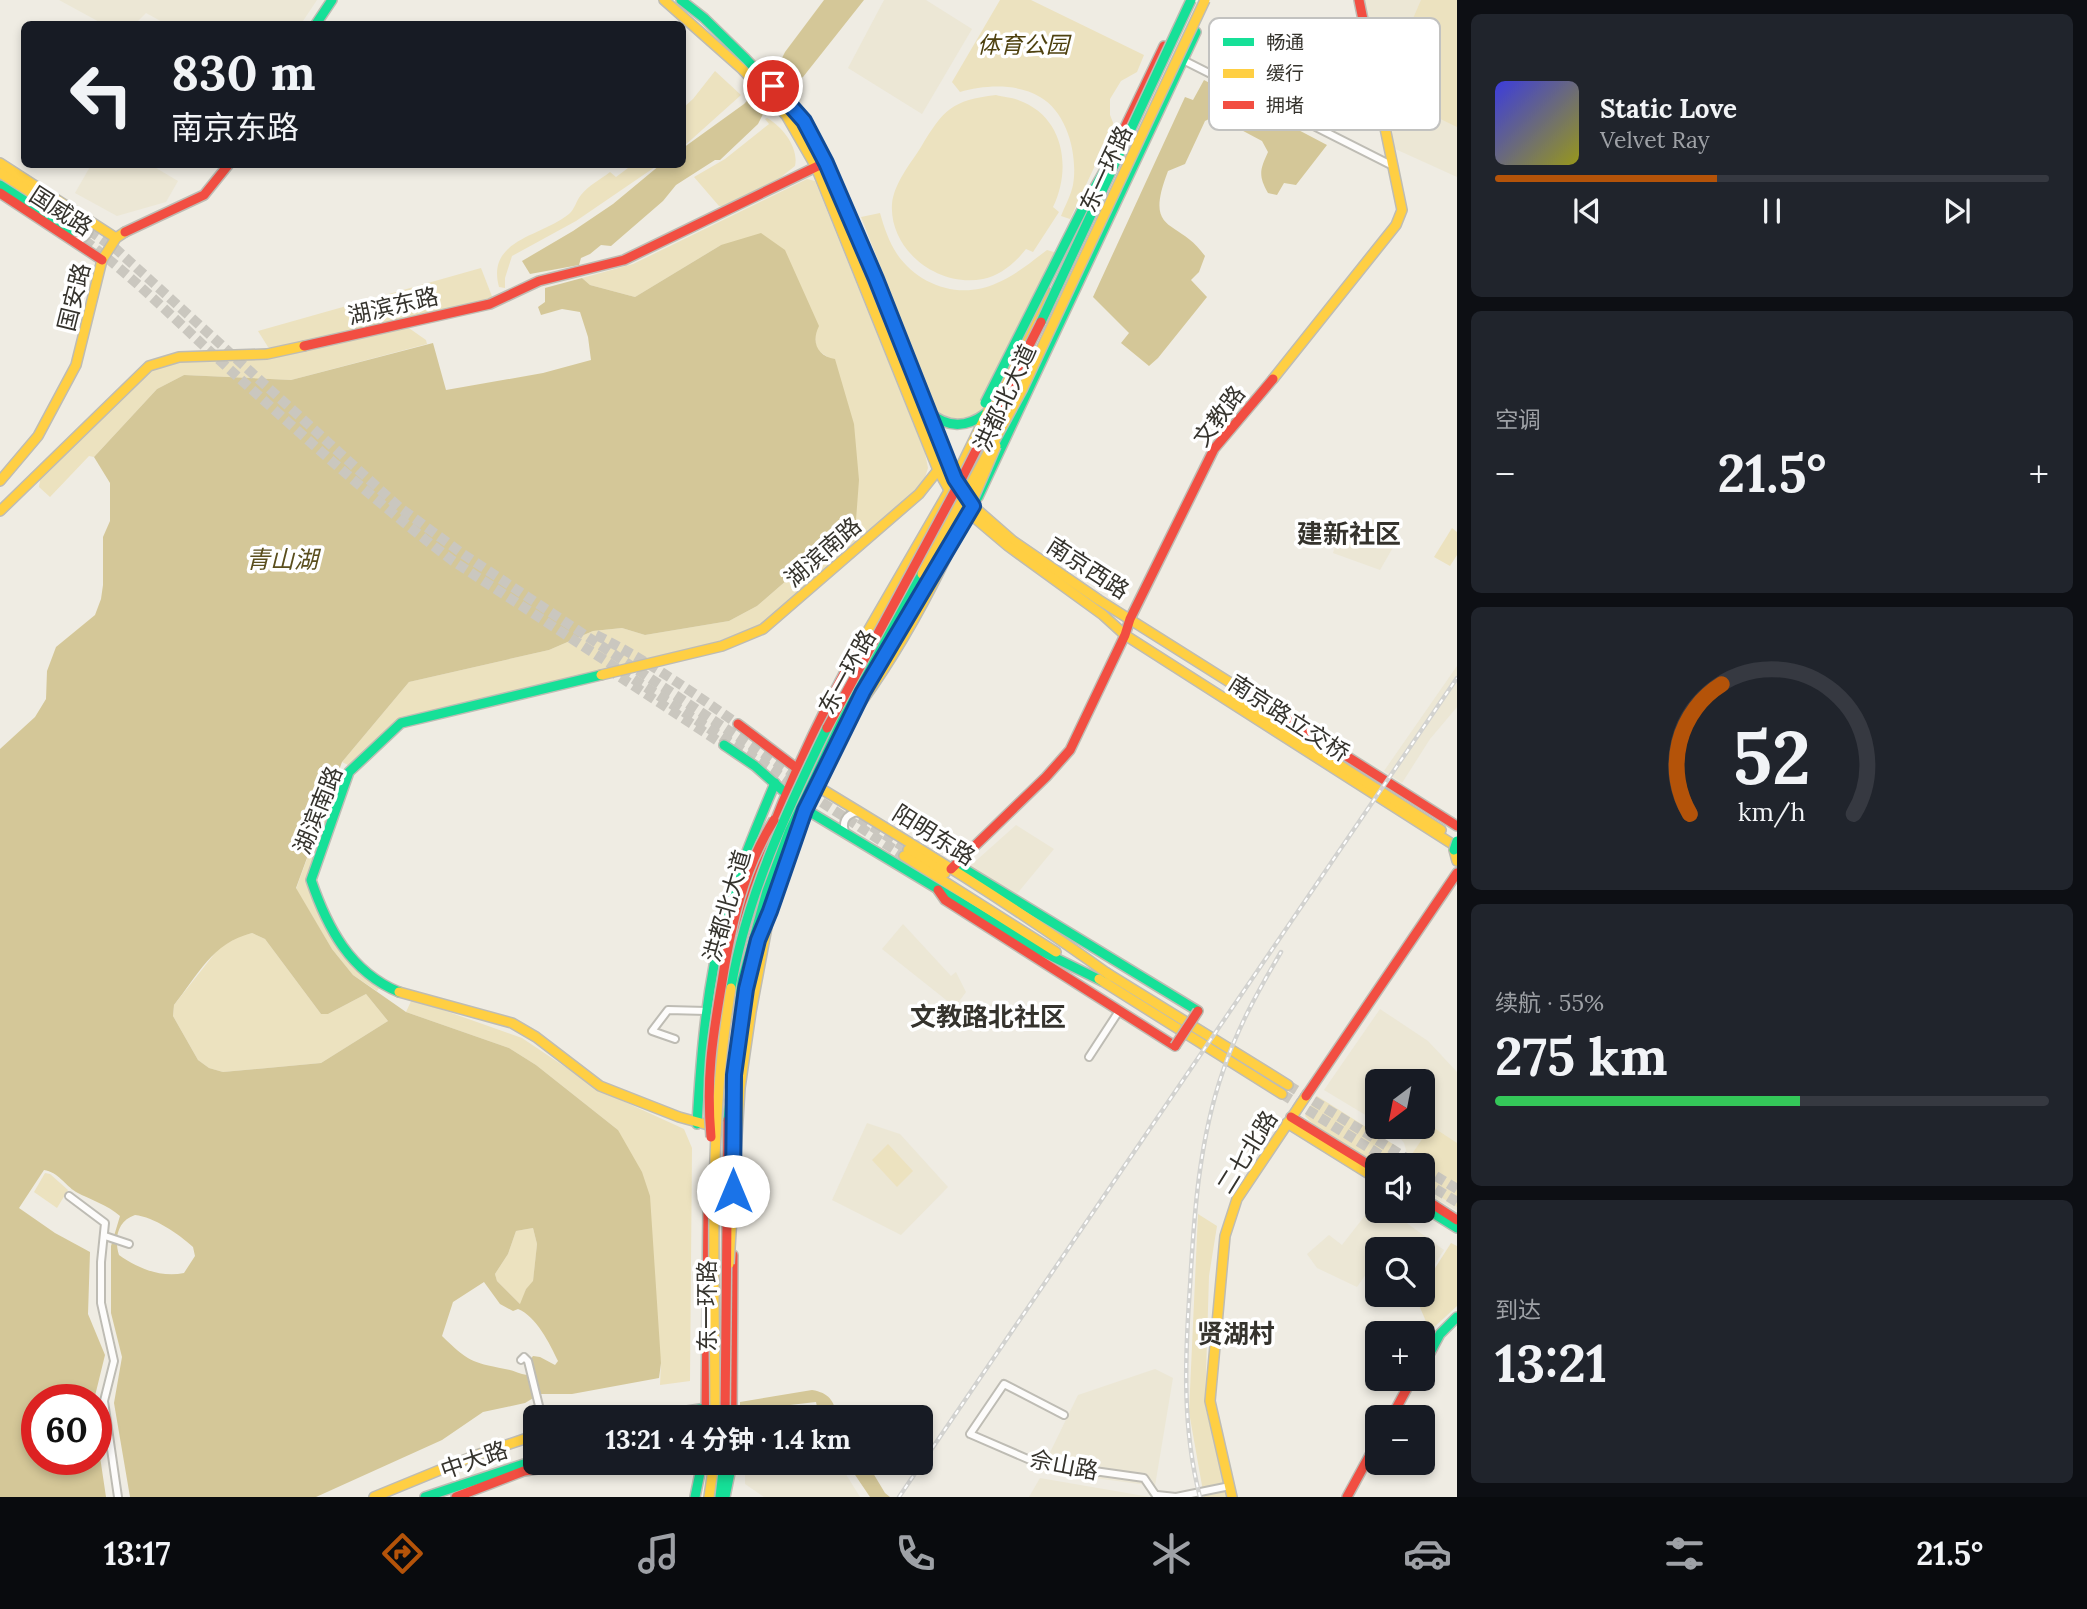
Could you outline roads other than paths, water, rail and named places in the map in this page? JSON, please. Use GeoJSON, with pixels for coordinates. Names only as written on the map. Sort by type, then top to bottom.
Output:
{"type":"FeatureCollection","features":[{"type":"Feature","properties":{"kind":"main road"},"geometry":{"type":"LineString","coordinates":[[318,21],[332,0]]}},
{"type":"Feature","properties":{"kind":"main road","name":"南京西路"},"geometry":{"type":"LineString","coordinates":[[664,0],[786,115],[816,167],[938,470],[949,491],[1008,547],[1102,615],[1125,635],[1207,687]]}},
{"type":"Feature","properties":{"kind":"main road","name":"南京西路"},"geometry":{"type":"LineString","coordinates":[[681,0],[692,4],[804,121],[826,163],[876,279],[955,479],[971,510],[1013,541],[1214,673]]}},
{"type":"Feature","properties":{"kind":"main road","name":"东一环路"},"geometry":{"type":"LineString","coordinates":[[715,1405],[714,1180],[719,1082],[726,1017],[742,943],[758,887],[780,828],[832,718],[1012,385],[1149,94],[1189,0]]}},
{"type":"Feature","properties":{"kind":"main road","name":"洪都北大道"},"geometry":{"type":"LineString","coordinates":[[706,1405],[708,1208],[714,1071],[722,997],[748,891],[796,768],[845,671],[949,491],[980,429],[985,410],[1189,0]]}},
{"type":"Feature","properties":{"kind":"main road","name":"东一环路"},"geometry":{"type":"LineString","coordinates":[[725,1405],[726,1154],[735,1032],[742,981],[766,891],[789,832],[841,723],[1006,422],[1205,0]]}},
{"type":"Feature","properties":{"kind":"main road","name":"洪都北大道"},"geometry":{"type":"LineString","coordinates":[[732,1405],[734,1075],[746,989],[758,940],[805,810],[863,692],[992,471],[1210,0]]}},
{"type":"Feature","properties":{"kind":"main road","name":"文教路"},"geometry":{"type":"LineString","coordinates":[[1359,0],[1363,18]]}},
{"type":"Feature","properties":{"kind":"main road"},"geometry":{"type":"LineString","coordinates":[[929,412],[951,426],[960,426],[985,410],[1082,210],[1149,94]]}},
{"type":"Feature","properties":{"kind":"main road","name":"文教路"},"geometry":{"type":"LineString","coordinates":[[951,869],[1046,777],[1070,750],[1125,635],[1130,619],[1214,449],[1396,225],[1402,210],[1386,130]]}},
{"type":"Feature","properties":{"kind":"main road","name":"国威路"},"geometry":{"type":"LineString","coordinates":[[0,163],[116,238]]}},
{"type":"Feature","properties":{"kind":"main road","name":"湖滨东路"},"geometry":{"type":"LineString","coordinates":[[0,512],[149,366],[179,357],[267,354],[490,304],[546,279],[624,260],[826,163]]}},
{"type":"Feature","properties":{"kind":"main road","name":"国安路"},"geometry":{"type":"LineString","coordinates":[[0,481],[38,436],[76,365],[102,260],[116,238],[129,229],[204,195],[226,168]]}},
{"type":"Feature","properties":{"kind":"main road","name":"国威路"},"geometry":{"type":"LineString","coordinates":[[0,173],[75,227],[0,185]]}},
{"type":"Feature","properties":{"kind":"main road","name":"国威路"},"geometry":{"type":"LineString","coordinates":[[0,193],[102,260]]}},
{"type":"Feature","properties":{"kind":"main road"},"geometry":{"type":"LineString","coordinates":[[851,716],[878,684],[947,563],[1006,422]]}},
{"type":"Feature","properties":{"kind":"main road","name":"湖滨南路"},"geometry":{"type":"LineString","coordinates":[[712,1126],[687,1122],[594,1083],[523,1029],[501,1018],[448,1008],[394,992],[357,967],[330,926],[311,880],[349,772],[401,723],[722,646],[763,629],[919,494],[938,470]]}},
{"type":"Feature","properties":{"kind":"main road","name":"南京路立交桥"},"geometry":{"type":"LineString","coordinates":[[1214,673],[1457,826]]}},
{"type":"Feature","properties":{"kind":"main road","name":"南京路立交桥"},"geometry":{"type":"LineString","coordinates":[[1214,673],[1243,696],[1457,832]]}},
{"type":"Feature","properties":{"kind":"main road","name":"南京路立交桥"},"geometry":{"type":"LineString","coordinates":[[1207,687],[1456,845]]}},
{"type":"Feature","properties":{"kind":"main road","name":"阳明东路"},"geometry":{"type":"LineString","coordinates":[[738,724],[817,787],[1054,935],[1111,976]]}},
{"type":"Feature","properties":{"kind":"main road","name":"阳明东路"},"geometry":{"type":"LineString","coordinates":[[724,745],[775,783],[805,810],[1039,950],[1102,981]]}},
{"type":"Feature","properties":{"kind":"main road"},"geometry":{"type":"LineString","coordinates":[[697,1124],[706,1011],[719,943],[735,885],[775,783]]}},
{"type":"Feature","properties":{"kind":"main road"},"geometry":{"type":"LineString","coordinates":[[714,1180],[708,1094],[710,1049],[731,932],[763,835],[774,820]]}},
{"type":"Feature","properties":{"kind":"main road"},"geometry":{"type":"LineString","coordinates":[[1456,845],[1457,861]]}},
{"type":"Feature","properties":{"kind":"main road","name":"阳明东路"},"geometry":{"type":"LineString","coordinates":[[1282,1094],[906,853],[1288,1085]]}},
{"type":"Feature","properties":{"kind":"main road"},"geometry":{"type":"LineString","coordinates":[[935,886],[945,900],[1175,1046],[1198,1011],[966,870],[951,869]]}},
{"type":"Feature","properties":{"kind":"main road","name":"二七北路"},"geometry":{"type":"LineString","coordinates":[[1232,1497],[1210,1401],[1218,1296],[1229,1220],[1237,1199],[1457,873]]}},
{"type":"Feature","properties":{"kind":"main road"},"geometry":{"type":"LineString","coordinates":[[726,1289],[735,1219],[738,1115],[748,1024],[770,911]]}},
{"type":"Feature","properties":{"kind":"main road"},"geometry":{"type":"LineString","coordinates":[[1289,1120],[1365,1163]]}},
{"type":"Feature","properties":{"kind":"main road"},"geometry":{"type":"LineString","coordinates":[[1289,1120],[1365,1171]]}},
{"type":"Feature","properties":{"kind":"main road"},"geometry":{"type":"LineString","coordinates":[[1435,1206],[1457,1220]]}},
{"type":"Feature","properties":{"kind":"main road"},"geometry":{"type":"LineString","coordinates":[[1435,1214],[1457,1228]]}},
{"type":"Feature","properties":{"kind":"main road"},"geometry":{"type":"LineString","coordinates":[[1435,1339],[1457,1316]]}},
{"type":"Feature","properties":{"kind":"main road"},"geometry":{"type":"LineString","coordinates":[[1435,1343],[1457,1316]]}},
{"type":"Feature","properties":{"kind":"main road"},"geometry":{"type":"LineString","coordinates":[[374,1497],[430,1472],[523,1439]]}},
{"type":"Feature","properties":{"kind":"main road","name":"中大路"},"geometry":{"type":"LineString","coordinates":[[425,1497],[523,1464]]}},
{"type":"Feature","properties":{"kind":"main road"},"geometry":{"type":"LineString","coordinates":[[1348,1497],[1365,1465]]}},
{"type":"Feature","properties":{"kind":"main road"},"geometry":{"type":"LineString","coordinates":[[1348,1497],[1365,1468]]}},
{"type":"Feature","properties":{"kind":"main road","name":"中大路"},"geometry":{"type":"LineString","coordinates":[[456,1497],[523,1471]]}},
{"type":"Feature","properties":{"kind":"main road"},"geometry":{"type":"LineString","coordinates":[[695,1497],[700,1475]]}},
{"type":"Feature","properties":{"kind":"main road"},"geometry":{"type":"LineString","coordinates":[[709,1497],[712,1475]]}},
{"type":"Feature","properties":{"kind":"main road"},"geometry":{"type":"LineString","coordinates":[[722,1497],[723,1475]]}},
{"type":"Feature","properties":{"kind":"main road"},"geometry":{"type":"LineString","coordinates":[[722,1497],[728,1475]]}},
{"type":"Feature","properties":{"kind":"street"},"geometry":{"type":"LineString","coordinates":[[1183,60],[1209,73]]}},
{"type":"Feature","properties":{"kind":"street"},"geometry":{"type":"LineString","coordinates":[[1322,130],[1393,166]]}},
{"type":"Feature","properties":{"kind":"street"},"geometry":{"type":"LineString","coordinates":[[72,242],[81,241],[88,235],[91,227],[88,218]]}},
{"type":"Feature","properties":{"kind":"street"},"geometry":{"type":"LineString","coordinates":[[847,836],[843,828],[845,819],[851,813],[859,812]]}},
{"type":"Feature","properties":{"kind":"street"},"geometry":{"type":"LineString","coordinates":[[675,1039],[652,1031],[668,1010],[706,1011]]}},
{"type":"Feature","properties":{"kind":"street"},"geometry":{"type":"LineString","coordinates":[[1089,1057],[1119,1011]]}},
{"type":"Feature","properties":{"kind":"street"},"geometry":{"type":"LineString","coordinates":[[69,1196],[105,1223],[108,1237],[101,1262],[101,1303],[114,1361],[104,1401],[118,1497]]}},
{"type":"Feature","properties":{"kind":"street"},"geometry":{"type":"LineString","coordinates":[[108,1237],[129,1244]]}},
{"type":"Feature","properties":{"kind":"street"},"geometry":{"type":"LineString","coordinates":[[524,1360],[538,1405]]}},
{"type":"Feature","properties":{"kind":"street","name":"佘山路"},"geometry":{"type":"LineString","coordinates":[[1063,1415],[1004,1384],[970,1434],[1037,1464],[1144,1478],[1157,1496],[1176,1497],[1230,1486]]}},
{"type":"Feature","properties":{"kind":"water"},"geometry":{"type":"Polygon","coordinates":[[[824,0],[864,0],[803,77],[786,87],[758,124],[720,160],[715,160],[676,185],[663,201],[611,246],[601,245],[581,258],[579,265],[530,274],[522,261],[613,204],[656,168],[686,168],[686,146],[744,104],[776,70],[785,52],[824,0]]]}},
{"type":"Feature","properties":{"kind":"water"},"geometry":{"type":"Polygon","coordinates":[[[1204,80],[1209,83],[1209,119],[1205,121],[1185,164],[1168,171],[1159,206],[1167,223],[1195,244],[1205,256],[1199,272],[1191,280],[1207,297],[1149,366],[1121,343],[1129,333],[1093,297],[1185,97],[1193,100],[1204,80]]]}},
{"type":"Feature","properties":{"kind":"water"},"geometry":{"type":"Polygon","coordinates":[[[1241,130],[1299,130],[1327,145],[1296,185],[1284,183],[1277,195],[1268,193],[1261,177],[1268,152],[1262,141],[1241,130]]]}},
{"type":"Feature","properties":{"kind":"water","name":"青山湖"},"geometry":{"type":"Polygon","coordinates":[[[761,233],[785,250],[819,326],[817,347],[824,355],[835,359],[854,424],[859,480],[856,520],[757,606],[729,621],[645,635],[622,628],[593,631],[549,650],[409,682],[342,762],[296,888],[332,949],[353,975],[406,1012],[509,1048],[536,1065],[618,1130],[642,1172],[650,1196],[661,1363],[659,1378],[572,1394],[540,1394],[525,1403],[483,1412],[442,1440],[316,1497],[130,1497],[114,1403],[122,1357],[111,1313],[111,1246],[120,1216],[76,1192],[57,1176],[44,1170],[19,1208],[55,1233],[90,1252],[88,1314],[105,1355],[98,1384],[21,1384],[21,1475],[103,1475],[106,1497],[0,1497],[0,749],[35,717],[46,699],[47,671],[56,647],[95,615],[101,599],[103,537],[110,521],[110,483],[94,457],[157,389],[184,375],[291,380],[433,343],[446,390],[543,373],[591,360],[588,337],[580,312],[562,309],[541,315],[538,307],[545,302],[545,288],[582,278],[590,285],[635,297],[721,245],[761,233]],[[252,933],[226,944],[216,952],[174,1005],[173,1016],[198,1060],[209,1068],[223,1072],[321,1063],[388,1021],[366,994],[328,1014],[321,1014],[265,939],[252,933]],[[135,1215],[124,1222],[118,1231],[119,1255],[150,1271],[184,1273],[195,1256],[193,1247],[158,1223],[135,1215]],[[533,1228],[516,1231],[508,1254],[495,1274],[497,1281],[520,1304],[526,1289],[533,1281],[537,1244],[533,1228]],[[484,1282],[453,1302],[442,1336],[470,1359],[484,1364],[527,1375],[533,1356],[555,1365],[558,1361],[551,1347],[531,1318],[518,1309],[513,1311],[500,1304],[484,1282]]]}},
{"type":"Feature","properties":{"kind":"water"},"geometry":{"type":"Polygon","coordinates":[[[812,1390],[823,1393],[834,1405],[817,1405],[816,1402],[740,1405],[740,1402],[812,1390]]]}},
{"type":"Feature","properties":{"kind":"water"},"geometry":{"type":"Polygon","coordinates":[[[855,1475],[874,1475],[890,1497],[870,1497],[855,1475]]]}},
{"type":"Feature","properties":{"kind":"tunnel"},"geometry":{"type":"LineString","coordinates":[[77,222],[116,249],[399,507],[463,554],[800,778]]}},
{"type":"Feature","properties":{"kind":"tunnel"},"geometry":{"type":"LineString","coordinates":[[72,231],[132,279],[338,467],[453,561],[904,856]]}},
{"type":"Feature","properties":{"kind":"tunnel"},"geometry":{"type":"LineString","coordinates":[[596,635],[651,666],[738,724]]}},
{"type":"Feature","properties":{"kind":"tunnel"},"geometry":{"type":"LineString","coordinates":[[608,669],[724,745]]}},
{"type":"Feature","properties":{"kind":"tunnel"},"geometry":{"type":"LineString","coordinates":[[847,810],[908,850]]}},
{"type":"Feature","properties":{"kind":"tunnel"},"geometry":{"type":"LineString","coordinates":[[1288,1085],[1398,1153]]}},
{"type":"Feature","properties":{"kind":"tunnel"},"geometry":{"type":"LineString","coordinates":[[1282,1094],[1377,1153]]}},
{"type":"Feature","properties":{"kind":"tunnel"},"geometry":{"type":"LineString","coordinates":[[1435,1175],[1457,1189]]}},
{"type":"Feature","properties":{"kind":"tunnel"},"geometry":{"type":"LineString","coordinates":[[1435,1188],[1457,1202]]}},
{"type":"Feature","properties":{"kind":"railway"},"geometry":{"type":"LineString","coordinates":[[899,1497],[1457,678]]}},
{"type":"Feature","properties":{"kind":"railway"},"geometry":{"type":"LineString","coordinates":[[1200,1497],[1190,1445],[1186,1366],[1196,1205],[1203,1150],[1215,1097],[1229,1055],[1249,1010],[1281,952]]}},
{"type":"Feature","properties":{"kind":"district","name":"建新社区"},"geometry":{"type":"Point","coordinates":[1349,534]}},
{"type":"Feature","properties":{"kind":"district","name":"文教路北社区"},"geometry":{"type":"Point","coordinates":[988,1017]}},
{"type":"Feature","properties":{"kind":"district","name":"贤湖村"},"geometry":{"type":"Point","coordinates":[1236,1334]}},
{"type":"Feature","properties":{"kind":"park label","name":"体育公园"},"geometry":{"type":"Point","coordinates":[1023,45]}}]}
